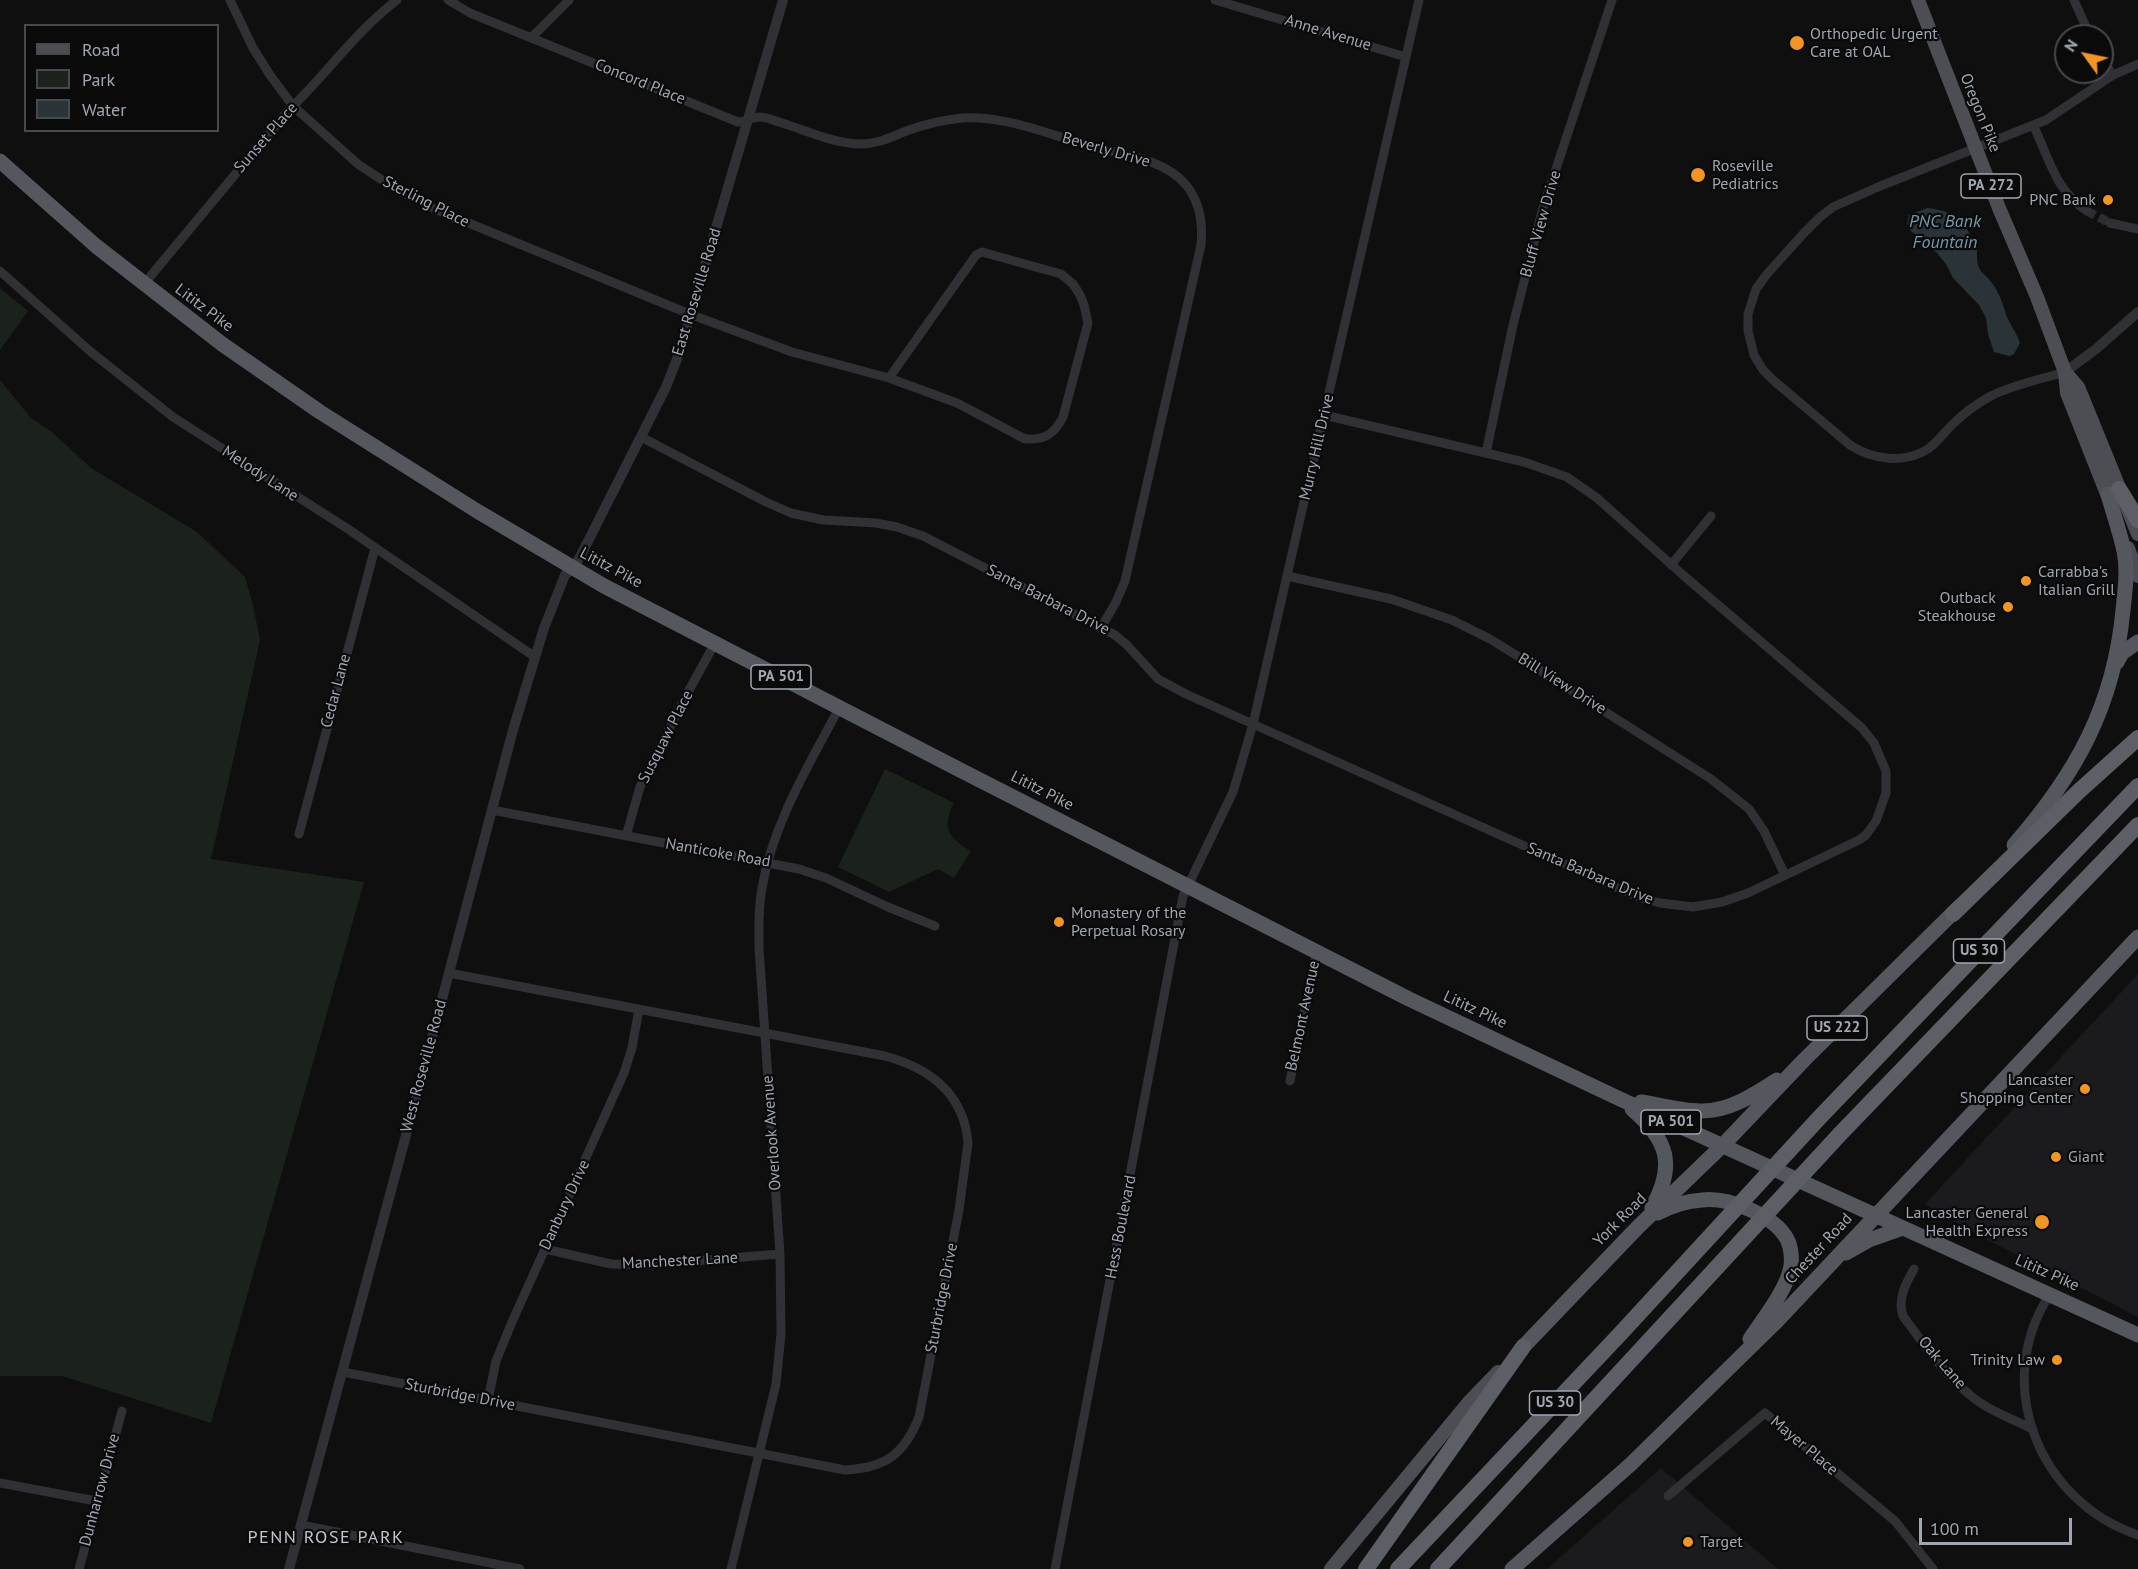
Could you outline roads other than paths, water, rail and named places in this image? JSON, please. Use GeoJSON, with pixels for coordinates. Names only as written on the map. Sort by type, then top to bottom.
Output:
{"type":"FeatureCollection","features":[{"type":"Feature","properties":{"kind":"highway","name":"Lititz Pike"},"geometry":{"type":"LineString","coordinates":[[0,161],[144,285],[222,344],[320,412],[477,511],[573,568],[839,708],[1409,999],[1620,1099],[2138,1335]]}},
{"type":"Feature","properties":{"kind":"highway"},"geometry":{"type":"LineString","coordinates":[[2113,492],[2138,520]]}},
{"type":"Feature","properties":{"kind":"highway","name":"York Road"},"geometry":{"type":"LineString","coordinates":[[1523,1347],[1638,1227],[1953,914],[2033,824],[2066,778],[2095,725],[2114,667],[2121,629],[2125,589],[2124,552],[2113,492]]}},
{"type":"Feature","properties":{"kind":"highway"},"geometry":{"type":"LineString","coordinates":[[2114,667],[2122,653],[2138,642]]}},
{"type":"Feature","properties":{"kind":"highway","name":"US 222"},"geometry":{"type":"LineString","coordinates":[[1953,914],[2078,792],[2138,738]]}},
{"type":"Feature","properties":{"kind":"highway","name":"US 30"},"geometry":{"type":"LineString","coordinates":[[1398,1569],[1820,1117],[2138,786]]}},
{"type":"Feature","properties":{"kind":"highway","name":"US 30"},"geometry":{"type":"LineString","coordinates":[[1438,1569],[1841,1133],[2138,825]]}},
{"type":"Feature","properties":{"kind":"highway","name":"Chester Road"},"geometry":{"type":"LineString","coordinates":[[1512,1569],[1631,1464],[1733,1364],[2138,938]]}},
{"type":"Feature","properties":{"kind":"highway"},"geometry":{"type":"LineString","coordinates":[[1620,1099],[1700,1111],[1713,1110],[1753,1096],[1804,1060]]}},
{"type":"Feature","properties":{"kind":"highway"},"geometry":{"type":"LineString","coordinates":[[1620,1099],[1651,1125],[1661,1140],[1666,1158],[1666,1170],[1660,1191],[1650,1211],[1638,1227]]}},
{"type":"Feature","properties":{"kind":"highway"},"geometry":{"type":"LineString","coordinates":[[1638,1227],[1673,1206],[1702,1200],[1718,1200],[1739,1205],[1763,1217],[1786,1238],[1791,1257],[1788,1277],[1733,1364]]}},
{"type":"Feature","properties":{"kind":"highway"},"geometry":{"type":"LineString","coordinates":[[1833,1260],[1869,1240],[1903,1228]]}},
{"type":"Feature","properties":{"kind":"highway"},"geometry":{"type":"LineString","coordinates":[[1366,1569],[1523,1347]]}},
{"type":"Feature","properties":{"kind":"main road","name":"Oregon Pike"},"geometry":{"type":"LineString","coordinates":[[1918,0],[2065,372],[2078,387],[2138,576]]}},
{"type":"Feature","properties":{"kind":"main road","name":"Oregon Pike"},"geometry":{"type":"LineString","coordinates":[[2113,492],[2138,534]]}},
{"type":"Feature","properties":{"kind":"main road","name":"York Road"},"geometry":{"type":"LineString","coordinates":[[1331,1569],[1470,1401],[1523,1347]]}},
{"type":"Feature","properties":{"kind":"street","name":"Sterling Place"},"geometry":{"type":"LineString","coordinates":[[230,0],[253,48],[293,106],[365,170],[419,202],[692,315],[792,352],[889,378],[957,403],[1025,439],[1049,435],[1056,430],[1063,417],[1088,323],[1084,304],[1073,284],[1061,273],[982,252],[976,255],[889,378]]}},
{"type":"Feature","properties":{"kind":"street","name":"Sunset Place"},"geometry":{"type":"LineString","coordinates":[[144,285],[198,217],[293,106],[336,58],[397,0]]}},
{"type":"Feature","properties":{"kind":"street","name":"Concord Place"},"geometry":{"type":"LineString","coordinates":[[448,0],[470,13],[738,122],[749,120]]}},
{"type":"Feature","properties":{"kind":"street"},"geometry":{"type":"LineString","coordinates":[[531,38],[569,0]]}},
{"type":"Feature","properties":{"kind":"street","name":"East Roseville Road"},"geometry":{"type":"LineString","coordinates":[[573,568],[666,387],[692,315],[783,0]]}},
{"type":"Feature","properties":{"kind":"street","name":"Anne Avenue"},"geometry":{"type":"LineString","coordinates":[[1215,0],[1406,57]]}},
{"type":"Feature","properties":{"kind":"street","name":"Murry Hill Drive"},"geometry":{"type":"LineString","coordinates":[[1188,886],[1233,792],[1253,724],[1419,0]]}},
{"type":"Feature","properties":{"kind":"street","name":"Bluff View Drive"},"geometry":{"type":"LineString","coordinates":[[1486,453],[1513,325],[1539,222],[1612,0]]}},
{"type":"Feature","properties":{"kind":"street"},"geometry":{"type":"LineString","coordinates":[[2074,0],[2085,24]]}},
{"type":"Feature","properties":{"kind":"street"},"geometry":{"type":"LineString","coordinates":[[2114,75],[2138,64]]}},
{"type":"Feature","properties":{"kind":"street"},"geometry":{"type":"LineString","coordinates":[[2100,84],[2046,120],[1833,207],[1804,233],[1756,289],[1748,314],[1748,331],[1754,355],[1763,370],[1850,445],[1866,453],[1901,459],[1928,448],[1965,413],[1993,395],[2065,372],[2096,349],[2138,312]]}},
{"type":"Feature","properties":{"kind":"street","name":"Beverly Drive"},"geometry":{"type":"LineString","coordinates":[[749,120],[762,117],[839,141],[861,144],[882,141],[937,122],[965,118],[996,120],[1132,155],[1177,176],[1191,192],[1199,210],[1202,232],[1196,273],[1125,581],[1101,628]]}},
{"type":"Feature","properties":{"kind":"street"},"geometry":{"type":"LineString","coordinates":[[2033,125],[2062,189],[2073,202],[2087,211]]}},
{"type":"Feature","properties":{"kind":"street"},"geometry":{"type":"LineString","coordinates":[[2110,223],[2138,229]]}},
{"type":"Feature","properties":{"kind":"street","name":"Melody Lane"},"geometry":{"type":"LineString","coordinates":[[0,271],[91,352],[173,417],[375,548],[535,657]]}},
{"type":"Feature","properties":{"kind":"street","name":"Santa Barbara Drive"},"geometry":{"type":"LineString","coordinates":[[641,437],[791,513],[823,520],[876,523],[923,536],[1121,639],[1149,671],[1164,683],[1638,897],[1660,903],[1693,907],[1722,902],[1748,893],[1845,848],[1866,835],[1873,827],[1886,793],[1886,771],[1874,743],[1862,728],[1671,565],[1597,498],[1567,477],[1524,462],[1324,415]]}},
{"type":"Feature","properties":{"kind":"street"},"geometry":{"type":"LineString","coordinates":[[1671,565],[1711,516]]}},
{"type":"Feature","properties":{"kind":"street","name":"Cedar Lane"},"geometry":{"type":"LineString","coordinates":[[299,834],[375,548]]}},
{"type":"Feature","properties":{"kind":"street","name":"West Roseville Road"},"geometry":{"type":"LineString","coordinates":[[289,1569],[513,730],[560,586],[565,575],[573,568]]}},
{"type":"Feature","properties":{"kind":"street","name":"Bill View Drive"},"geometry":{"type":"LineString","coordinates":[[1287,576],[1371,594],[1428,610],[1490,639],[1711,779],[1746,805],[1764,831],[1785,874]]}},
{"type":"Feature","properties":{"kind":"street","name":"Susquaw Place"},"geometry":{"type":"LineString","coordinates":[[626,836],[640,787],[715,643]]}},
{"type":"Feature","properties":{"kind":"street","name":"Overlook Avenue"},"geometry":{"type":"LineString","coordinates":[[731,1569],[760,1455],[779,1361],[780,1254],[759,912],[762,888],[768,862],[793,796],[839,708]]}},
{"type":"Feature","properties":{"kind":"street","name":"Nanticoke Road"},"geometry":{"type":"LineString","coordinates":[[492,810],[768,862],[826,878],[935,926]]}},
{"type":"Feature","properties":{"kind":"street","name":"Hess Boulevard"},"geometry":{"type":"LineString","coordinates":[[1055,1569],[1183,896],[1188,886]]}},
{"type":"Feature","properties":{"kind":"street","name":"Belmont Avenue"},"geometry":{"type":"LineString","coordinates":[[1290,1081],[1317,952]]}},
{"type":"Feature","properties":{"kind":"street","name":"Sturbridge Drive"},"geometry":{"type":"LineString","coordinates":[[343,1372],[835,1469],[862,1469],[879,1465],[890,1459],[908,1442],[919,1417],[959,1210],[968,1143],[967,1132],[958,1108],[938,1080],[921,1069],[885,1056],[448,973]]}},
{"type":"Feature","properties":{"kind":"street","name":"Danbury Drive"},"geometry":{"type":"LineString","coordinates":[[488,1400],[501,1347],[624,1073],[632,1048],[639,1009]]}},
{"type":"Feature","properties":{"kind":"street","name":"Manchester Lane"},"geometry":{"type":"LineString","coordinates":[[545,1249],[611,1264],[645,1265],[780,1254]]}},
{"type":"Feature","properties":{"kind":"street","name":"Oak Lane"},"geometry":{"type":"LineString","coordinates":[[1914,1269],[1903,1292],[1900,1308],[1903,1316],[1953,1379],[1970,1395],[1986,1406],[2031,1428]]}},
{"type":"Feature","properties":{"kind":"street"},"geometry":{"type":"LineString","coordinates":[[2049,1294],[2034,1325],[2027,1358],[2025,1389],[2031,1428],[2049,1466],[2070,1494],[2115,1526],[2138,1535]]}},
{"type":"Feature","properties":{"kind":"street","name":"Dunharrow Drive"},"geometry":{"type":"LineString","coordinates":[[79,1569],[122,1411]]}},
{"type":"Feature","properties":{"kind":"street","name":"Mayer Place"},"geometry":{"type":"LineString","coordinates":[[1668,1496],[1765,1413],[1894,1521],[1934,1569]]}},
{"type":"Feature","properties":{"kind":"street"},"geometry":{"type":"LineString","coordinates":[[0,1483],[96,1501]]}},
{"type":"Feature","properties":{"kind":"street"},"geometry":{"type":"LineString","coordinates":[[301,1525],[520,1569]]}},
{"type":"Feature","properties":{"kind":"water","name":"PNC Bank Fountain"},"geometry":{"type":"Polygon","coordinates":[[[1927,208],[1951,214],[1968,231],[1977,248],[1979,269],[1998,292],[2007,317],[2019,339],[2020,343],[2014,354],[2009,356],[1994,352],[1986,318],[1979,305],[1953,278],[1937,253],[1910,230],[1907,224],[1909,215],[1927,208]]]}},
{"type":"Feature","properties":{"kind":"tunnel"},"geometry":{"type":"LineString","coordinates":[[2087,211],[2110,223]]}},
{"type":"Feature","properties":{"kind":"place","name":"Orthopedic Urgent Care at OAL"},"geometry":{"type":"Point","coordinates":[1797,43]}},
{"type":"Feature","properties":{"kind":"place","name":"Roseville Pediatrics"},"geometry":{"type":"Point","coordinates":[1698,175]}},
{"type":"Feature","properties":{"kind":"place","name":"PNC Bank"},"geometry":{"type":"Point","coordinates":[2108,200]}},
{"type":"Feature","properties":{"kind":"place","name":"Carrabba's Italian Grill"},"geometry":{"type":"Point","coordinates":[2026,581]}},
{"type":"Feature","properties":{"kind":"place","name":"Outback Steakhouse"},"geometry":{"type":"Point","coordinates":[2008,607]}},
{"type":"Feature","properties":{"kind":"place","name":"Monastery of the Perpetual Rosary"},"geometry":{"type":"Point","coordinates":[1059,922]}},
{"type":"Feature","properties":{"kind":"place","name":"Lancaster Shopping Center"},"geometry":{"type":"Point","coordinates":[2085,1089]}},
{"type":"Feature","properties":{"kind":"place","name":"Giant"},"geometry":{"type":"Point","coordinates":[2056,1157]}},
{"type":"Feature","properties":{"kind":"place","name":"Lancaster General Health Express"},"geometry":{"type":"Point","coordinates":[2042,1222]}},
{"type":"Feature","properties":{"kind":"place","name":"Trinity Law"},"geometry":{"type":"Point","coordinates":[2057,1360]}},
{"type":"Feature","properties":{"kind":"place","name":"Target"},"geometry":{"type":"Point","coordinates":[1688,1542]}},
{"type":"Feature","properties":{"kind":"district","name":"PENN ROSE PARK"},"geometry":{"type":"Point","coordinates":[326,1538]}}]}
